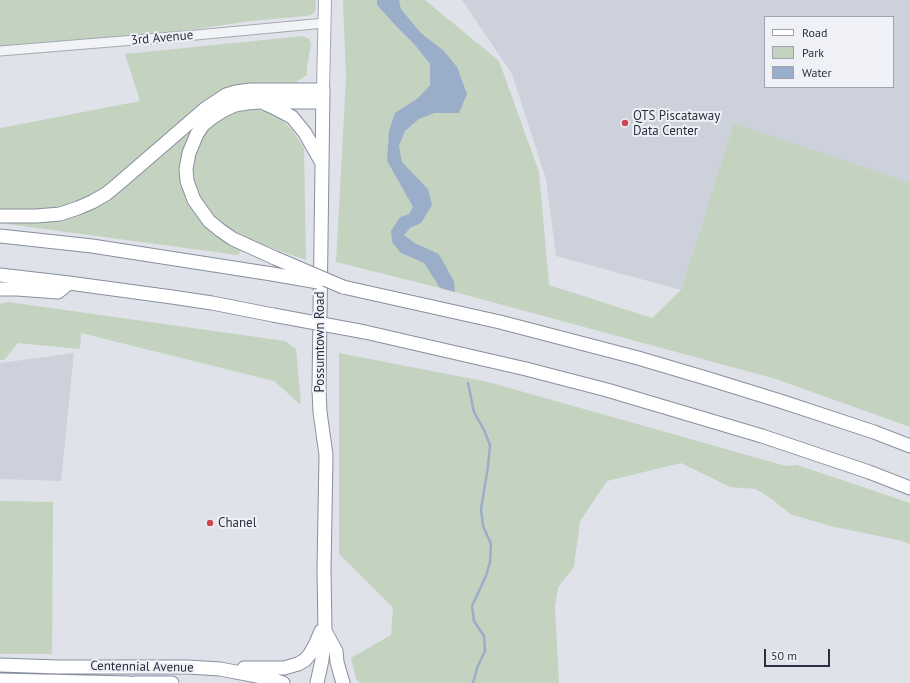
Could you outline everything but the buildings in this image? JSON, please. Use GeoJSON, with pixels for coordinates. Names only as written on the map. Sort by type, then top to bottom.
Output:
{"type":"FeatureCollection","features":[{"type":"Feature","properties":{"kind":"highway"},"geometry":{"type":"LineString","coordinates":[[0,216],[60,214],[92,202],[106,194],[205,109],[226,95],[252,90],[323,96]]}},
{"type":"Feature","properties":{"kind":"highway"},"geometry":{"type":"LineString","coordinates":[[323,96],[235,105],[212,117],[203,125],[192,144],[186,169],[187,182],[194,200],[209,220],[233,239],[343,287]]}},
{"type":"Feature","properties":{"kind":"highway","name":"Possumtown Road"},"geometry":{"type":"LineString","coordinates":[[317,683],[322,660],[325,626],[324,570],[326,455],[320,412],[319,390],[323,96]]}},
{"type":"Feature","properties":{"kind":"highway"},"geometry":{"type":"LineString","coordinates":[[260,102],[292,117],[305,133],[322,164]]}},
{"type":"Feature","properties":{"kind":"highway"},"geometry":{"type":"LineString","coordinates":[[0,236],[92,246],[272,274],[343,287],[500,322],[638,358],[709,379],[874,432],[910,446]]}},
{"type":"Feature","properties":{"kind":"highway"},"geometry":{"type":"LineString","coordinates":[[0,275],[212,303],[365,332],[526,369],[607,390],[762,436],[869,472],[910,488]]}},
{"type":"Feature","properties":{"kind":"highway"},"geometry":{"type":"LineString","coordinates":[[0,289],[58,292],[69,283]]}},
{"type":"Feature","properties":{"kind":"highway"},"geometry":{"type":"LineString","coordinates":[[220,669],[251,667],[284,668],[298,664],[305,660],[310,654],[325,626]]}},
{"type":"Feature","properties":{"kind":"highway"},"geometry":{"type":"LineString","coordinates":[[325,626],[336,651],[337,662],[343,683]]}},
{"type":"Feature","properties":{"kind":"highway","name":"Centennial Avenue"},"geometry":{"type":"LineString","coordinates":[[0,665],[58,667],[188,667],[220,669],[267,678],[283,683]]}},
{"type":"Feature","properties":{"kind":"highway","name":"Centennial Avenue"},"geometry":{"type":"LineString","coordinates":[[0,680],[129,683]]}},
{"type":"Feature","properties":{"kind":"highway","name":"Centennial Avenue"},"geometry":{"type":"LineString","coordinates":[[134,683],[172,683]]}},
{"type":"Feature","properties":{"kind":"main road","name":"Possumtown Road"},"geometry":{"type":"LineString","coordinates":[[323,96],[325,0]]}},
{"type":"Feature","properties":{"kind":"street","name":"3rd Avenue"},"geometry":{"type":"LineString","coordinates":[[0,51],[325,23]]}},
{"type":"Feature","properties":{"kind":"shaded area"},"geometry":{"type":"Polygon","coordinates":[[[462,0],[910,0],[910,183],[734,124],[681,290],[556,256],[546,179],[512,74],[462,0]]]}},
{"type":"Feature","properties":{"kind":"shaded area"},"geometry":{"type":"Polygon","coordinates":[[[74,353],[61,481],[0,479],[0,363],[74,353]]]}},
{"type":"Feature","properties":{"kind":"green space"},"geometry":{"type":"Polygon","coordinates":[[[0,0],[316,1],[315,11],[311,15],[306,16],[250,21],[181,31],[0,47],[0,0]]]}},
{"type":"Feature","properties":{"kind":"green space"},"geometry":{"type":"Polygon","coordinates":[[[343,0],[377,0],[377,5],[414,44],[430,64],[430,85],[418,98],[395,114],[387,161],[413,207],[409,214],[400,217],[401,253],[424,263],[440,288],[336,262],[346,79],[343,0]]]}},
{"type":"Feature","properties":{"kind":"green space"},"geometry":{"type":"Polygon","coordinates":[[[399,0],[425,0],[499,61],[539,172],[549,285],[652,318],[681,290],[734,123],[910,183],[910,427],[776,379],[455,292],[454,281],[439,254],[415,243],[404,235],[410,228],[421,223],[428,189],[402,163],[399,146],[405,131],[419,119],[435,113],[459,113],[443,50],[421,33],[401,9],[399,0]]]}},
{"type":"Feature","properties":{"kind":"green space"},"geometry":{"type":"Polygon","coordinates":[[[303,36],[309,39],[311,44],[307,75],[294,83],[234,86],[111,183],[70,205],[38,209],[0,211],[0,128],[140,101],[125,54],[303,36]]]}},
{"type":"Feature","properties":{"kind":"green space"},"geometry":{"type":"Polygon","coordinates":[[[256,109],[276,114],[292,130],[304,148],[306,260],[257,243],[221,225],[200,197],[193,179],[193,162],[199,142],[209,127],[222,118],[234,113],[256,109]]]}},
{"type":"Feature","properties":{"kind":"green space"},"geometry":{"type":"Polygon","coordinates":[[[190,128],[193,130],[182,167],[222,238],[241,250],[238,255],[0,223],[0,221],[66,216],[190,128]]]}},
{"type":"Feature","properties":{"kind":"green space"},"geometry":{"type":"Polygon","coordinates":[[[8,302],[285,341],[296,349],[301,405],[274,381],[81,333],[80,349],[18,343],[4,360],[0,360],[0,304],[8,302]]]}},
{"type":"Feature","properties":{"kind":"green space"},"geometry":{"type":"Polygon","coordinates":[[[339,353],[488,382],[786,466],[797,465],[910,503],[910,544],[898,540],[830,526],[790,514],[773,500],[756,489],[730,487],[681,463],[607,481],[580,521],[574,567],[558,587],[555,607],[559,683],[360,683],[356,679],[351,658],[391,635],[393,608],[339,554],[339,353]]]}},
{"type":"Feature","properties":{"kind":"green space"},"geometry":{"type":"Polygon","coordinates":[[[0,501],[53,502],[52,654],[0,654],[0,501]]]}},
{"type":"Feature","properties":{"kind":"water"},"geometry":{"type":"Polygon","coordinates":[[[377,0],[399,0],[401,9],[421,33],[443,50],[457,67],[467,94],[459,113],[435,113],[419,119],[405,131],[399,146],[402,162],[428,189],[432,205],[421,223],[410,228],[404,235],[415,243],[439,254],[454,281],[455,292],[440,288],[424,263],[401,253],[392,242],[391,231],[400,217],[409,214],[413,207],[387,161],[389,131],[395,113],[418,98],[430,85],[430,64],[414,44],[377,5],[377,0]]]}},
{"type":"Feature","properties":{"kind":"waterway"},"geometry":{"type":"LineString","coordinates":[[468,383],[474,412],[490,445],[481,509],[483,526],[491,544],[490,562],[486,576],[472,606],[474,621],[484,636],[485,651],[477,668],[473,683]]}},
{"type":"Feature","properties":{"kind":"place","name":"QTS Piscataway Data Center"},"geometry":{"type":"Point","coordinates":[625,123]}},
{"type":"Feature","properties":{"kind":"place","name":"Chanel"},"geometry":{"type":"Point","coordinates":[210,523]}}]}
